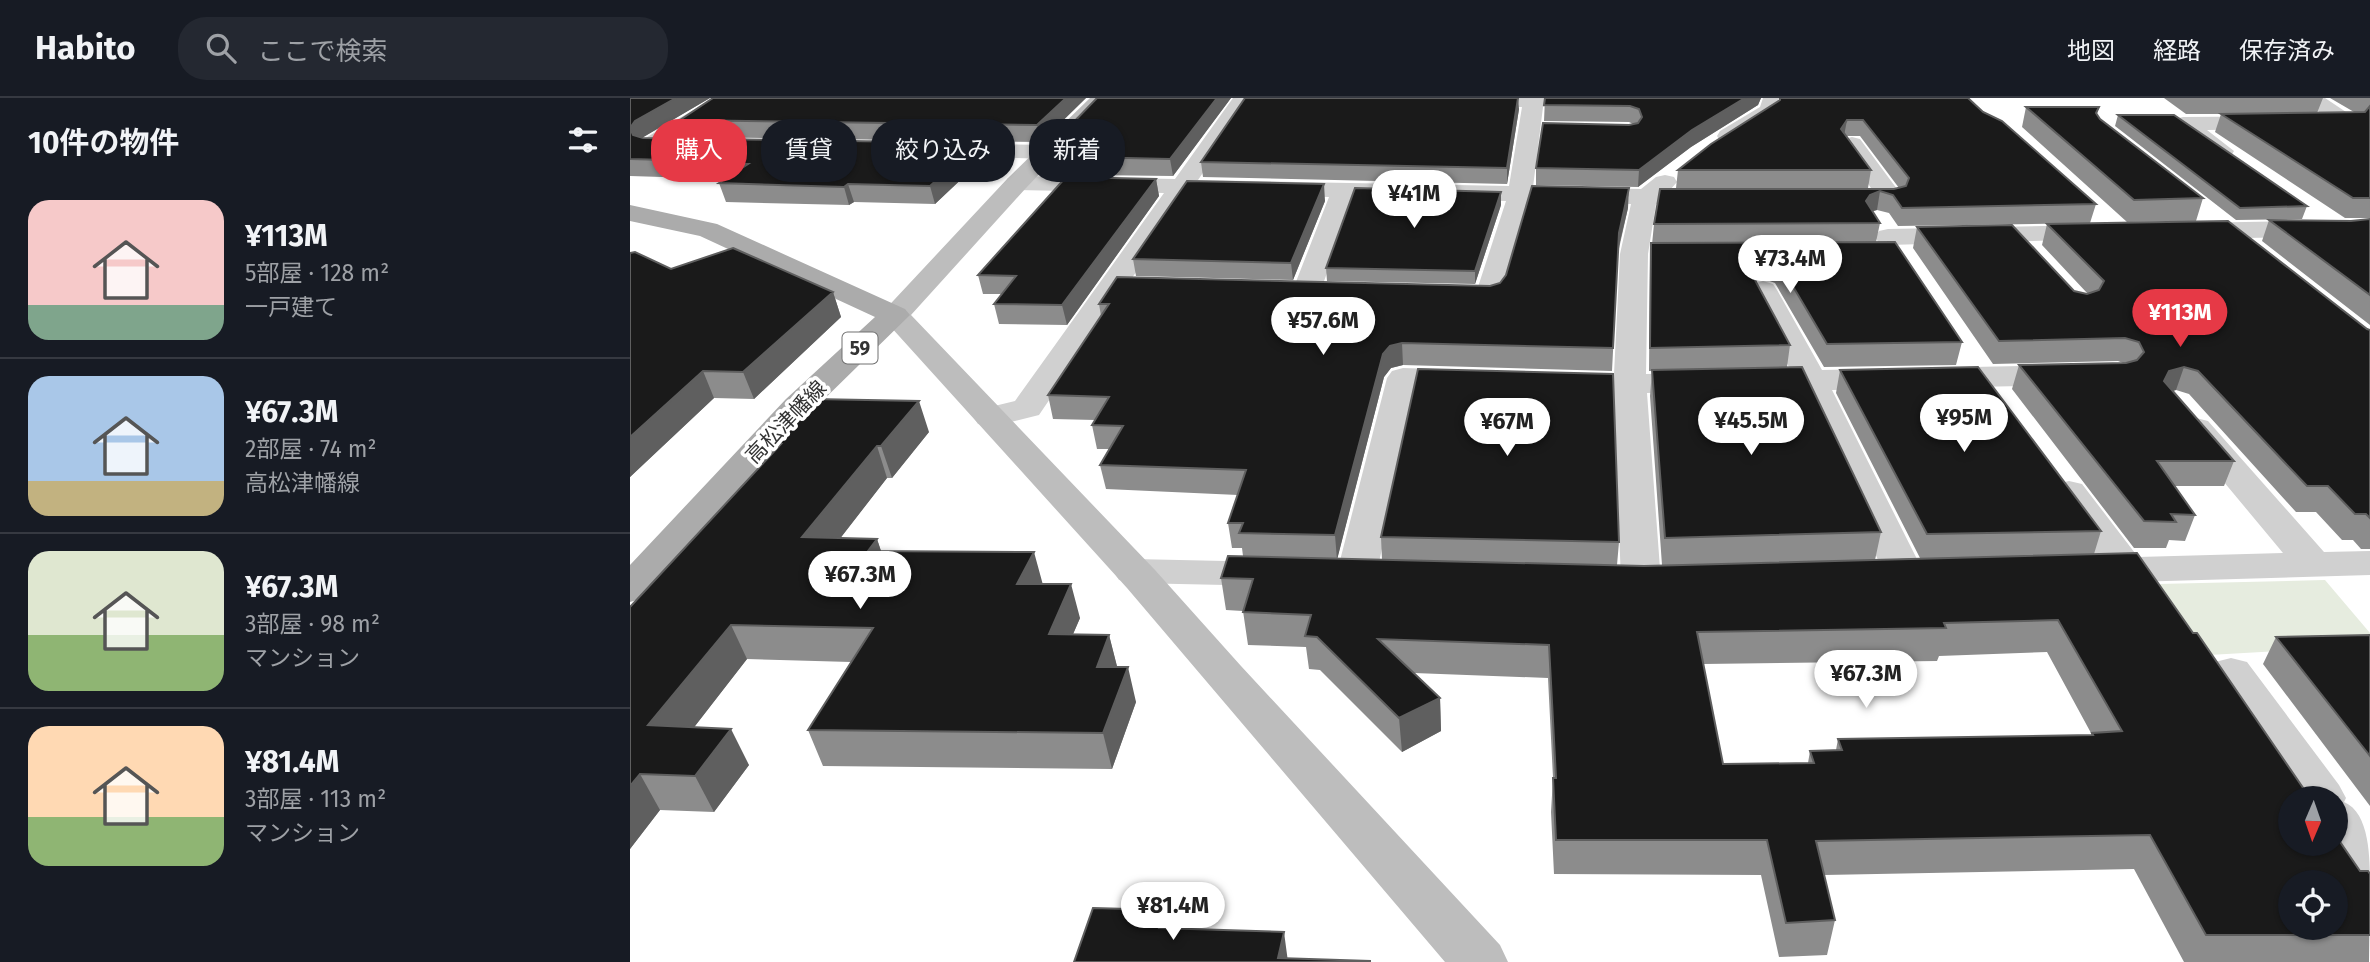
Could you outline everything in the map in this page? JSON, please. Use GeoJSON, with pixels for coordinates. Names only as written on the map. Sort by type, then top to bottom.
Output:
{"type":"FeatureCollection","features":[{"type":"Feature","properties":{"kind":"main road","name":"59"},"geometry":{"type":"LineString","coordinates":[[630,213],[708,230],[895,315]]}},
{"type":"Feature","properties":{"kind":"main road","name":"高松津幡線"},"geometry":{"type":"LineString","coordinates":[[630,589],[799,406],[895,315]]}},
{"type":"Feature","properties":{"kind":"street"},"geometry":{"type":"LineString","coordinates":[[694,119],[729,98]]}},
{"type":"Feature","properties":{"kind":"street"},"geometry":{"type":"LineString","coordinates":[[1081,119],[1102,98]]}},
{"type":"Feature","properties":{"kind":"street"},"geometry":{"type":"LineString","coordinates":[[1645,198],[1696,158],[1769,110],[1773,98]]}},
{"type":"Feature","properties":{"kind":"street"},"geometry":{"type":"LineString","coordinates":[[2239,161],[2183,124],[2350,122],[2310,98]]}},
{"type":"Feature","properties":{"kind":"street"},"geometry":{"type":"LineString","coordinates":[[1424,295],[1489,296],[1520,195],[1534,99]]}},
{"type":"Feature","properties":{"kind":"street"},"geometry":{"type":"LineString","coordinates":[[1450,100],[1534,99],[1626,103]]}},
{"type":"Feature","properties":{"kind":"street"},"geometry":{"type":"LineString","coordinates":[[989,417],[1027,408],[1124,287],[1179,186],[1242,100],[1325,100]]}},
{"type":"Feature","properties":{"kind":"street"},"geometry":{"type":"LineString","coordinates":[[1529,130],[1554,131]]}},
{"type":"Feature","properties":{"kind":"street"},"geometry":{"type":"LineString","coordinates":[[630,158],[651,145]]}},
{"type":"Feature","properties":{"kind":"street"},"geometry":{"type":"LineString","coordinates":[[1823,198],[1891,198],[1857,151],[1887,157]]}},
{"type":"Feature","properties":{"kind":"street"},"geometry":{"type":"LineString","coordinates":[[1029,171],[895,315],[1133,571],[1480,962]]}},
{"type":"Feature","properties":{"kind":"street"},"geometry":{"type":"LineString","coordinates":[[1017,183],[1727,198]]}},
{"type":"Feature","properties":{"kind":"street"},"geometry":{"type":"LineString","coordinates":[[1344,191],[1292,292],[1371,293]]}},
{"type":"Feature","properties":{"kind":"street"},"geometry":{"type":"LineString","coordinates":[[1641,582],[1630,384],[1648,254],[1645,198]]}},
{"type":"Feature","properties":{"kind":"street"},"geometry":{"type":"LineString","coordinates":[[1864,198],[1891,252],[2014,234],[2119,232],[2099,214]]}},
{"type":"Feature","properties":{"kind":"street"},"geometry":{"type":"LineString","coordinates":[[2196,206],[2258,255]]}},
{"type":"Feature","properties":{"kind":"street"},"geometry":{"type":"LineString","coordinates":[[2305,206],[2370,250]]}},
{"type":"Feature","properties":{"kind":"street"},"geometry":{"type":"LineString","coordinates":[[2160,232],[2370,228]]}},
{"type":"Feature","properties":{"kind":"street"},"geometry":{"type":"LineString","coordinates":[[2014,234],[2042,265]]}},
{"type":"Feature","properties":{"kind":"street"},"geometry":{"type":"LineString","coordinates":[[1763,290],[1811,379],[1905,575]]}},
{"type":"Feature","properties":{"kind":"street"},"geometry":{"type":"LineString","coordinates":[[1961,344],[2008,410]]}},
{"type":"Feature","properties":{"kind":"street"},"geometry":{"type":"LineString","coordinates":[[1536,382],[1630,384],[2104,374]]}},
{"type":"Feature","properties":{"kind":"street"},"geometry":{"type":"LineString","coordinates":[[1356,576],[1403,378],[1496,381]]}},
{"type":"Feature","properties":{"kind":"street"},"geometry":{"type":"LineString","coordinates":[[2175,404],[2314,565]]}},
{"type":"Feature","properties":{"kind":"street"},"geometry":{"type":"LineString","coordinates":[[2048,463],[2127,570]]}},
{"type":"Feature","properties":{"kind":"street"},"geometry":{"type":"LineString","coordinates":[[2057,572],[2370,563]]}},
{"type":"Feature","properties":{"kind":"street"},"geometry":{"type":"LineString","coordinates":[[1133,571],[1396,577]]}},
{"type":"Feature","properties":{"kind":"street"},"geometry":{"type":"LineString","coordinates":[[1863,576],[1947,574]]}},
{"type":"Feature","properties":{"kind":"street"},"geometry":{"type":"LineString","coordinates":[[1600,581],[1683,581]]}},
{"type":"Feature","properties":{"kind":"street"},"geometry":{"type":"LineString","coordinates":[[2231,673],[2312,786]]}},
{"type":"Feature","properties":{"kind":"street"},"geometry":{"type":"LineString","coordinates":[[2348,837],[2370,867]]}},
{"type":"Feature","properties":{"kind":"shaded area"},"geometry":{"type":"Polygon","coordinates":[[[2325,580],[2370,633],[2370,646],[2209,655],[2158,584],[2325,580]]]}},
{"type":"Feature","properties":{"kind":"building"},"geometry":{"type":"Polygon","coordinates":[[[630,98],[676,98],[635,121],[630,128],[630,98]]]}},
{"type":"Feature","properties":{"kind":"building"},"geometry":{"type":"Polygon","coordinates":[[[713,98],[1066,98],[1043,119],[1029,119],[1029,125],[1015,125],[1015,119],[871,119],[871,123],[857,122],[857,119],[761,119],[761,121],[682,119],[713,98]]]}},
{"type":"Feature","properties":{"kind":"building"},"geometry":{"type":"Polygon","coordinates":[[[1097,98],[1217,98],[1170,159],[1125,158],[1125,119],[1077,119],[1097,98]]]}},
{"type":"Feature","properties":{"kind":"building"},"geometry":{"type":"Polygon","coordinates":[[[1245,98],[1518,98],[1507,168],[1201,162],[1245,98]]]}},
{"type":"Feature","properties":{"kind":"building"},"geometry":{"type":"Polygon","coordinates":[[[1545,98],[1745,98],[1692,130],[1639,170],[1536,168],[1543,123],[1629,125],[1638,123],[1642,117],[1639,109],[1630,106],[1544,105],[1545,98]]]}},
{"type":"Feature","properties":{"kind":"building"},"geometry":{"type":"Polygon","coordinates":[[[1780,98],[1968,98],[1983,112],[2002,121],[2096,204],[1902,208],[1893,195],[1880,191],[1870,195],[1866,201],[1880,223],[1654,224],[1660,189],[1894,189],[1906,186],[1909,178],[1863,120],[1847,120],[1841,129],[1871,170],[1678,170],[1711,144],[1780,98]]]}},
{"type":"Feature","properties":{"kind":"building"},"geometry":{"type":"Polygon","coordinates":[[[2370,106],[2370,198],[2353,198],[2221,114],[2365,112],[2370,106]]]}},
{"type":"Feature","properties":{"kind":"building"},"geometry":{"type":"Polygon","coordinates":[[[2026,107],[2099,107],[2096,113],[2100,119],[2203,198],[2134,200],[2026,107]]]}},
{"type":"Feature","properties":{"kind":"building"},"geometry":{"type":"Polygon","coordinates":[[[2118,115],[2174,115],[2307,206],[2240,208],[2118,115]]]}},
{"type":"Feature","properties":{"kind":"building"},"geometry":{"type":"Polygon","coordinates":[[[630,128],[633,135],[651,138],[651,160],[630,159],[630,128]]]}},
{"type":"Feature","properties":{"kind":"building"},"geometry":{"type":"Polygon","coordinates":[[[747,140],[761,140],[761,182],[857,182],[857,141],[871,141],[871,182],[934,182],[930,186],[848,184],[844,187],[719,183],[747,182],[747,140]]]}},
{"type":"Feature","properties":{"kind":"building"},"geometry":{"type":"Polygon","coordinates":[[[1156,179],[1062,305],[994,304],[1016,276],[978,275],[1062,182],[1156,179]]]}},
{"type":"Feature","properties":{"kind":"building"},"geometry":{"type":"Polygon","coordinates":[[[1187,181],[1324,184],[1291,263],[1133,259],[1187,181]]]}},
{"type":"Feature","properties":{"kind":"building"},"geometry":{"type":"Polygon","coordinates":[[[1532,186],[1629,188],[1619,233],[1613,348],[1402,343],[1390,346],[1383,354],[1335,535],[1239,533],[1243,523],[1228,523],[1246,470],[1100,465],[1123,426],[1092,425],[1109,397],[1048,395],[1109,304],[1099,304],[1117,277],[1490,286],[1500,283],[1506,275],[1532,186]]]}},
{"type":"Feature","properties":{"kind":"building"},"geometry":{"type":"Polygon","coordinates":[[[1355,188],[1501,192],[1475,271],[1326,268],[1355,188]]]}},
{"type":"Feature","properties":{"kind":"building"},"geometry":{"type":"Polygon","coordinates":[[[2370,219],[2370,295],[2269,220],[2351,221],[2370,219]]]}},
{"type":"Feature","properties":{"kind":"building"},"geometry":{"type":"Polygon","coordinates":[[[2228,221],[2370,330],[2370,518],[2366,514],[2355,514],[2328,486],[2307,486],[2198,371],[2184,367],[2169,371],[2164,381],[2234,461],[2157,461],[2195,515],[2171,514],[2176,522],[2144,521],[2019,365],[2126,363],[2137,360],[2144,352],[2139,342],[2125,338],[1999,341],[1917,227],[2012,225],[2074,291],[2087,294],[2099,290],[2104,281],[2047,224],[2228,221]]]}},
{"type":"Feature","properties":{"kind":"building"},"geometry":{"type":"Polygon","coordinates":[[[1895,242],[1962,342],[1827,344],[1778,261],[1765,257],[1754,261],[1749,269],[1790,345],[1650,348],[1651,243],[1895,242]]]}},
{"type":"Feature","properties":{"kind":"building"},"geometry":{"type":"Polygon","coordinates":[[[733,248],[833,292],[743,372],[703,371],[630,437],[630,253],[635,252],[671,269],[733,248]]]}},
{"type":"Feature","properties":{"kind":"building"},"geometry":{"type":"Polygon","coordinates":[[[1802,367],[1881,532],[1665,538],[1652,370],[1802,367]]]}},
{"type":"Feature","properties":{"kind":"building"},"geometry":{"type":"Polygon","coordinates":[[[1978,367],[2101,531],[1927,534],[1840,370],[1978,367]]]}},
{"type":"Feature","properties":{"kind":"building"},"geometry":{"type":"Polygon","coordinates":[[[1418,369],[1613,374],[1619,542],[1381,537],[1418,369]]]}},
{"type":"Feature","properties":{"kind":"building"},"geometry":{"type":"Polygon","coordinates":[[[813,399],[919,401],[881,446],[877,446],[802,537],[877,539],[868,551],[1034,552],[1017,584],[1071,584],[1049,634],[1109,635],[1097,667],[1128,667],[1103,733],[808,730],[873,628],[731,625],[648,725],[731,729],[695,776],[640,774],[630,786],[630,607],[781,444],[771,444],[813,399]]]}},
{"type":"Feature","properties":{"kind":"building"},"geometry":{"type":"Polygon","coordinates":[[[2137,553],[2193,633],[2197,633],[2302,786],[2278,786],[2278,856],[2348,856],[2348,854],[2360,871],[2368,871],[2370,874],[2370,935],[2348,935],[2348,870],[2278,870],[2278,935],[2206,935],[2150,835],[1816,841],[1835,920],[1786,923],[1767,840],[1556,840],[1553,778],[1556,778],[1549,645],[1378,639],[1440,698],[1399,718],[1317,637],[1305,636],[1311,615],[1243,612],[1253,579],[1221,578],[1228,556],[1644,566],[2137,553]],[[2058,620],[1944,623],[1946,628],[1697,632],[1723,764],[1814,763],[1810,751],[1842,750],[1838,739],[2093,735],[2092,733],[2122,731],[2058,620]]]}},
{"type":"Feature","properties":{"kind":"building"},"geometry":{"type":"Polygon","coordinates":[[[2370,635],[2370,756],[2276,637],[2370,635]]]}},
{"type":"Feature","properties":{"kind":"building"},"geometry":{"type":"Polygon","coordinates":[[[1093,908],[1164,910],[1159,928],[1284,932],[1278,958],[1370,962],[1074,962],[1093,908]]]}}]}
